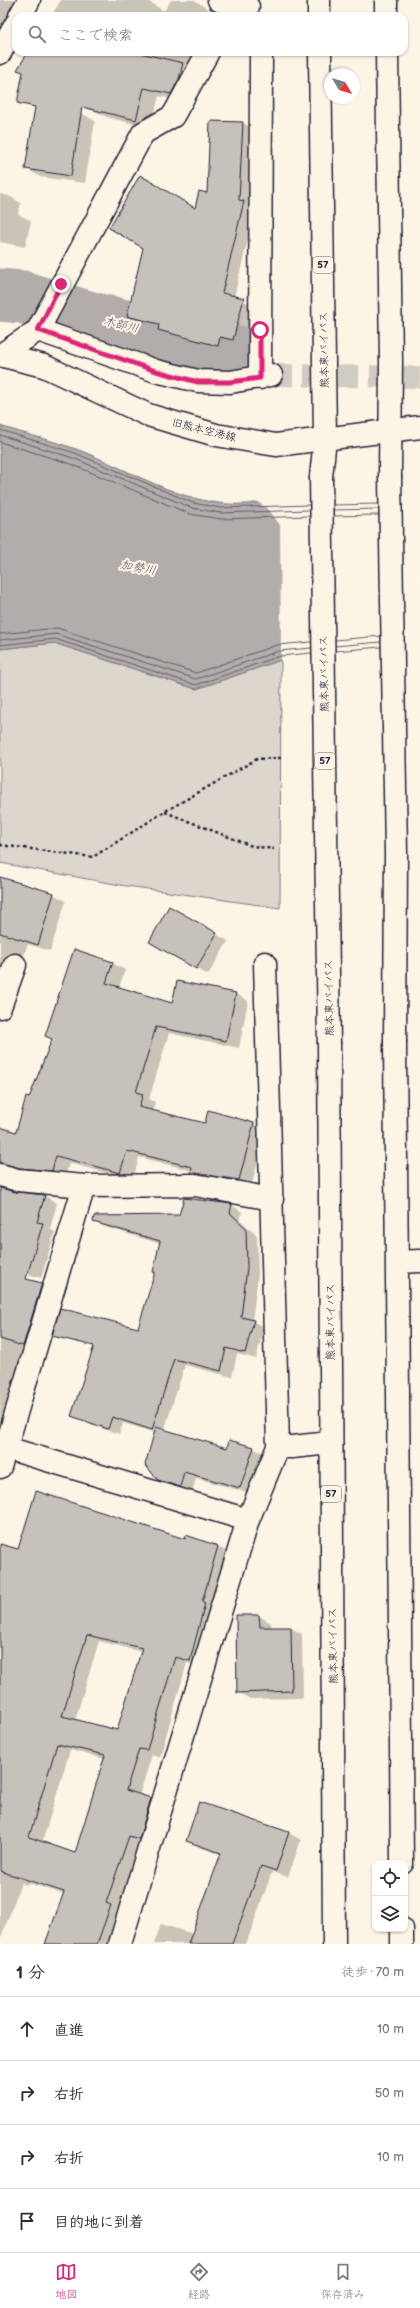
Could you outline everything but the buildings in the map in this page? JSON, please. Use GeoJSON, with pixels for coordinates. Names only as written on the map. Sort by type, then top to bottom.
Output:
{"type":"FeatureCollection","features":[{"type":"Feature","properties":{"kind":"main road"},"geometry":{"type":"LineString","coordinates":[[22,12],[29,0]]}},
{"type":"Feature","properties":{"kind":"main road"},"geometry":{"type":"LineString","coordinates":[[319,0],[320,12]]}},
{"type":"Feature","properties":{"kind":"main road"},"geometry":{"type":"LineString","coordinates":[[386,0],[386,12]]}},
{"type":"Feature","properties":{"kind":"main road"},"geometry":{"type":"LineString","coordinates":[[0,53],[12,31]]}},
{"type":"Feature","properties":{"kind":"main road"},"geometry":{"type":"LineString","coordinates":[[0,355],[38,330],[61,284],[143,133],[173,116],[206,56]]}},
{"type":"Feature","properties":{"kind":"main road"},"geometry":{"type":"LineString","coordinates":[[38,330],[156,371],[198,382],[230,382],[265,377],[260,330],[261,56]]}},
{"type":"Feature","properties":{"kind":"main road","name":"熊本東バイパス"},"geometry":{"type":"LineString","coordinates":[[320,56],[325,439],[321,477],[329,1044],[330,1443],[334,1705],[334,1944]]}},
{"type":"Feature","properties":{"kind":"main road"},"geometry":{"type":"LineString","coordinates":[[387,56],[391,429],[390,476],[396,854],[395,1043],[402,1860]]}},
{"type":"Feature","properties":{"kind":"main road","name":"旧熊本空港線"},"geometry":{"type":"LineString","coordinates":[[0,355],[44,366],[148,415],[216,434],[276,445],[391,429],[420,427]]}},
{"type":"Feature","properties":{"kind":"main road"},"geometry":{"type":"LineString","coordinates":[[120,1944],[248,1520],[278,1446],[266,963]]}},
{"type":"Feature","properties":{"kind":"main road"},"geometry":{"type":"LineString","coordinates":[[0,1007],[15,965]]}},
{"type":"Feature","properties":{"kind":"main road"},"geometry":{"type":"LineString","coordinates":[[0,1176],[18,1180],[84,1186],[195,1185],[272,1199]]}},
{"type":"Feature","properties":{"kind":"main road"},"geometry":{"type":"LineString","coordinates":[[84,1186],[2,1454],[248,1520]]}},
{"type":"Feature","properties":{"kind":"main road"},"geometry":{"type":"LineString","coordinates":[[398,1262],[420,1261]]}},
{"type":"Feature","properties":{"kind":"main road"},"geometry":{"type":"LineString","coordinates":[[278,1446],[292,1447],[330,1443]]}},
{"type":"Feature","properties":{"kind":"path"},"geometry":{"type":"LineString","coordinates":[[0,845],[93,857],[164,812],[257,759],[281,758]]}},
{"type":"Feature","properties":{"kind":"path"},"geometry":{"type":"LineString","coordinates":[[164,812],[252,846],[274,849]]}},
{"type":"Feature","properties":{"kind":"shaded area"},"geometry":{"type":"Polygon","coordinates":[[[54,643],[196,689],[281,660],[280,908],[120,885],[0,863],[0,649],[54,643]]]}},
{"type":"Feature","properties":{"kind":"water","name":"加勢川"},"geometry":{"type":"Polygon","coordinates":[[[0,426],[76,449],[166,489],[189,497],[213,502],[237,504],[261,502],[420,500],[281,660],[196,689],[54,643],[0,649],[0,426]]]}},
{"type":"Feature","properties":{"kind":"pier"},"geometry":{"type":"Polygon","coordinates":[[[420,498],[420,650],[281,662],[280,525],[269,510],[257,501],[420,498]]]}},
{"type":"Feature","properties":{"kind":"waterway","name":"木部川"},"geometry":{"type":"LineString","coordinates":[[0,295],[22,297],[91,318],[243,353]]}},
{"type":"Feature","properties":{"kind":"tunnel"},"geometry":{"type":"LineString","coordinates":[[271,375],[420,377]]}},
{"type":"Feature","properties":{"kind":"route"},"geometry":{"type":"LineString","coordinates":[[61,284],[38,330],[156,371],[198,382],[230,382],[260,378],[260,330]]}}]}
